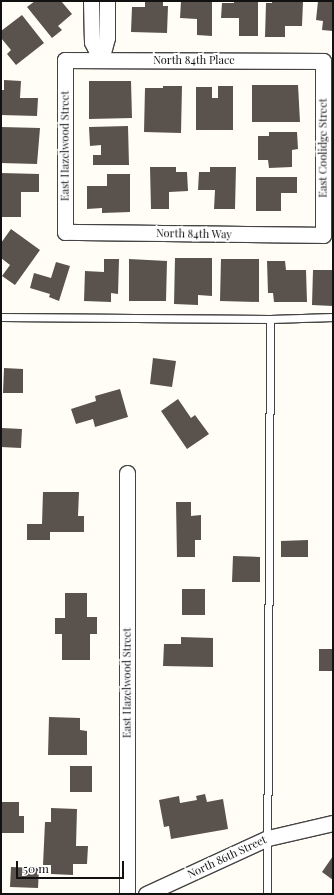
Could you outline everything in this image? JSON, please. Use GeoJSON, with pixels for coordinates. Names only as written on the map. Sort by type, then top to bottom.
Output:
{"type":"FeatureCollection","features":[{"type":"Feature","properties":{"kind":"street"},"geometry":{"type":"LineString","coordinates":[[91,5],[107,5],[107,38],[101,60],[92,42],[91,5]]}},
{"type":"Feature","properties":{"kind":"street","name":"North 84th Place"},"geometry":{"type":"LineString","coordinates":[[65,60],[323,61]]}},
{"type":"Feature","properties":{"kind":"street","name":"East Hazelwood Street"},"geometry":{"type":"LineString","coordinates":[[65,60],[65,232]]}},
{"type":"Feature","properties":{"kind":"street","name":"East Coolidge Street"},"geometry":{"type":"LineString","coordinates":[[323,61],[323,235]]}},
{"type":"Feature","properties":{"kind":"street","name":"North 84th Way"},"geometry":{"type":"LineString","coordinates":[[65,232],[323,235]]}},
{"type":"Feature","properties":{"kind":"street","name":"East Hazelwood Street"},"geometry":{"type":"LineString","coordinates":[[126,473],[127,894]]}},
{"type":"Feature","properties":{"kind":"street","name":"North 86th Street"},"geometry":{"type":"LineString","coordinates":[[146,894],[268,838],[333,823]]}},
{"type":"Feature","properties":{"kind":"lane"},"geometry":{"type":"LineString","coordinates":[[1,317],[270,320],[333,317]]}},
{"type":"Feature","properties":{"kind":"lane"},"geometry":{"type":"LineString","coordinates":[[267,894],[270,320]]}},
{"type":"Feature","properties":{"kind":"building"},"geometry":{"type":"Polygon","coordinates":[[[35,1],[61,1],[72,14],[58,26],[62,30],[52,38],[27,7],[35,1]]]}},
{"type":"Feature","properties":{"kind":"building"},"geometry":{"type":"Polygon","coordinates":[[[145,1],[163,1],[163,6],[168,6],[167,33],[131,32],[132,7],[145,7],[145,1]]]}},
{"type":"Feature","properties":{"kind":"building"},"geometry":{"type":"Polygon","coordinates":[[[181,1],[212,1],[212,36],[197,35],[197,19],[180,18],[181,1]]]}},
{"type":"Feature","properties":{"kind":"building"},"geometry":{"type":"Polygon","coordinates":[[[234,1],[258,1],[258,36],[239,36],[239,18],[221,18],[222,3],[234,3],[234,1]]]}},
{"type":"Feature","properties":{"kind":"building"},"geometry":{"type":"Polygon","coordinates":[[[272,1],[303,2],[302,26],[285,26],[285,37],[265,37],[266,3],[272,3],[272,1]]]}},
{"type":"Feature","properties":{"kind":"building"},"geometry":{"type":"Polygon","coordinates":[[[318,1],[333,1],[333,31],[322,30],[323,21],[316,20],[318,1]]]}},
{"type":"Feature","properties":{"kind":"building"},"geometry":{"type":"Polygon","coordinates":[[[22,15],[44,43],[16,65],[7,54],[11,50],[1,38],[1,31],[22,15]]]}},
{"type":"Feature","properties":{"kind":"building"},"geometry":{"type":"Polygon","coordinates":[[[4,80],[21,81],[20,98],[38,98],[37,116],[1,115],[1,90],[4,90],[4,80]]]}},
{"type":"Feature","properties":{"kind":"building"},"geometry":{"type":"Polygon","coordinates":[[[89,81],[131,81],[132,118],[89,119],[89,81]]]}},
{"type":"Feature","properties":{"kind":"building"},"geometry":{"type":"Polygon","coordinates":[[[252,85],[298,85],[300,122],[252,122],[252,85]]]}},
{"type":"Feature","properties":{"kind":"building"},"geometry":{"type":"Polygon","coordinates":[[[163,86],[182,86],[181,133],[144,132],[145,88],[163,88],[163,86]]]}},
{"type":"Feature","properties":{"kind":"building"},"geometry":{"type":"Polygon","coordinates":[[[218,86],[233,86],[233,130],[196,130],[196,87],[212,87],[212,98],[218,98],[218,86]]]}},
{"type":"Feature","properties":{"kind":"building"},"geometry":{"type":"Polygon","coordinates":[[[128,126],[129,165],[93,165],[93,155],[101,155],[101,145],[90,146],[89,127],[128,126]]]}},
{"type":"Feature","properties":{"kind":"building"},"geometry":{"type":"Polygon","coordinates":[[[1,127],[40,128],[37,164],[1,163],[1,127]]]}},
{"type":"Feature","properties":{"kind":"building"},"geometry":{"type":"Polygon","coordinates":[[[269,132],[297,132],[298,149],[292,150],[292,167],[269,168],[268,160],[258,160],[258,136],[269,136],[269,132]]]}},
{"type":"Feature","properties":{"kind":"building"},"geometry":{"type":"Polygon","coordinates":[[[150,167],[176,167],[176,172],[187,172],[188,191],[169,192],[169,209],[151,209],[150,167]]]}},
{"type":"Feature","properties":{"kind":"building"},"geometry":{"type":"Polygon","coordinates":[[[210,167],[236,167],[235,209],[214,209],[215,190],[198,190],[199,172],[210,172],[210,167]]]}},
{"type":"Feature","properties":{"kind":"building"},"geometry":{"type":"Polygon","coordinates":[[[1,173],[39,174],[39,192],[21,192],[21,217],[1,217],[1,173]]]}},
{"type":"Feature","properties":{"kind":"building"},"geometry":{"type":"Polygon","coordinates":[[[107,174],[130,174],[130,212],[102,213],[102,208],[87,209],[87,186],[107,186],[107,174]]]}},
{"type":"Feature","properties":{"kind":"building"},"geometry":{"type":"Polygon","coordinates":[[[256,177],[297,177],[297,193],[281,193],[281,211],[256,211],[256,177]]]}},
{"type":"Feature","properties":{"kind":"building"},"geometry":{"type":"Polygon","coordinates":[[[11,229],[40,250],[15,285],[2,276],[10,265],[1,258],[1,243],[11,229]]]}},
{"type":"Feature","properties":{"kind":"building"},"geometry":{"type":"Polygon","coordinates":[[[175,258],[212,258],[212,296],[198,295],[198,305],[174,304],[175,258]]]}},
{"type":"Feature","properties":{"kind":"building"},"geometry":{"type":"Polygon","coordinates":[[[104,259],[119,259],[118,294],[111,293],[111,302],[84,301],[85,271],[104,272],[104,259]]]}},
{"type":"Feature","properties":{"kind":"building"},"geometry":{"type":"Polygon","coordinates":[[[129,259],[167,261],[166,301],[129,301],[129,259]]]}},
{"type":"Feature","properties":{"kind":"building"},"geometry":{"type":"Polygon","coordinates":[[[221,259],[259,259],[259,302],[220,301],[221,259]]]}},
{"type":"Feature","properties":{"kind":"building"},"geometry":{"type":"Polygon","coordinates":[[[267,261],[285,261],[286,270],[306,270],[307,302],[274,302],[273,293],[268,293],[267,261]]]}},
{"type":"Feature","properties":{"kind":"building"},"geometry":{"type":"Polygon","coordinates":[[[56,262],[70,266],[59,301],[49,297],[50,294],[30,288],[34,273],[51,278],[56,262]]]}},
{"type":"Feature","properties":{"kind":"building"},"geometry":{"type":"Polygon","coordinates":[[[313,270],[333,270],[333,306],[312,305],[313,270]]]}},
{"type":"Feature","properties":{"kind":"building"},"geometry":{"type":"Polygon","coordinates":[[[153,358],[176,361],[172,387],[150,384],[153,358]]]}},
{"type":"Feature","properties":{"kind":"building"},"geometry":{"type":"Polygon","coordinates":[[[4,368],[23,369],[23,393],[3,393],[4,368]]]}},
{"type":"Feature","properties":{"kind":"building"},"geometry":{"type":"Polygon","coordinates":[[[120,389],[128,417],[95,427],[93,419],[76,424],[71,409],[96,401],[95,396],[120,389]]]}},
{"type":"Feature","properties":{"kind":"building"},"geometry":{"type":"Polygon","coordinates":[[[178,399],[191,418],[195,415],[209,434],[187,449],[161,411],[178,399]]]}},
{"type":"Feature","properties":{"kind":"building"},"geometry":{"type":"Polygon","coordinates":[[[2,428],[22,429],[21,448],[1,447],[2,428]]]}},
{"type":"Feature","properties":{"kind":"building"},"geometry":{"type":"Polygon","coordinates":[[[43,492],[79,492],[78,516],[84,516],[84,532],[50,532],[50,540],[27,540],[27,524],[42,524],[43,492]]]}},
{"type":"Feature","properties":{"kind":"building"},"geometry":{"type":"Polygon","coordinates":[[[176,502],[191,502],[191,516],[201,515],[201,540],[195,540],[195,557],[177,557],[176,502]]]}},
{"type":"Feature","properties":{"kind":"building"},"geometry":{"type":"Polygon","coordinates":[[[308,540],[308,557],[281,557],[281,541],[308,540]]]}},
{"type":"Feature","properties":{"kind":"building"},"geometry":{"type":"Polygon","coordinates":[[[233,556],[260,557],[260,582],[232,582],[233,556]]]}},
{"type":"Feature","properties":{"kind":"building"},"geometry":{"type":"Polygon","coordinates":[[[182,589],[205,589],[205,615],[182,615],[182,589]]]}},
{"type":"Feature","properties":{"kind":"building"},"geometry":{"type":"Polygon","coordinates":[[[65,593],[87,593],[87,617],[97,617],[97,634],[90,634],[90,660],[62,660],[62,634],[55,634],[55,618],[65,618],[65,593]]]}},
{"type":"Feature","properties":{"kind":"building"},"geometry":{"type":"Polygon","coordinates":[[[181,637],[213,638],[213,667],[163,666],[164,644],[181,644],[181,637]]]}},
{"type":"Feature","properties":{"kind":"building"},"geometry":{"type":"Polygon","coordinates":[[[319,649],[333,649],[333,671],[319,671],[319,649]]]}},
{"type":"Feature","properties":{"kind":"building"},"geometry":{"type":"Polygon","coordinates":[[[49,717],[80,718],[80,730],[87,731],[87,755],[48,755],[49,717]]]}},
{"type":"Feature","properties":{"kind":"building"},"geometry":{"type":"Polygon","coordinates":[[[70,766],[92,766],[92,792],[70,792],[70,766]]]}},
{"type":"Feature","properties":{"kind":"building"},"geometry":{"type":"Polygon","coordinates":[[[205,794],[207,802],[223,799],[228,829],[171,839],[169,826],[164,827],[159,800],[179,796],[180,803],[197,800],[196,796],[205,794]]]}},
{"type":"Feature","properties":{"kind":"building"},"geometry":{"type":"Polygon","coordinates":[[[1,802],[19,802],[19,816],[24,816],[24,833],[1,833],[1,802]]]}},
{"type":"Feature","properties":{"kind":"building"},"geometry":{"type":"Polygon","coordinates":[[[51,808],[77,809],[76,846],[88,846],[87,864],[73,864],[73,875],[51,874],[51,865],[43,865],[45,822],[51,822],[51,808]]]}},
{"type":"Feature","properties":{"kind":"building"},"geometry":{"type":"Polygon","coordinates":[[[333,856],[333,880],[322,872],[333,856]]]}},
{"type":"Feature","properties":{"kind":"building"},"geometry":{"type":"Polygon","coordinates":[[[11,867],[39,868],[38,888],[10,887],[11,867]]]}}]}
